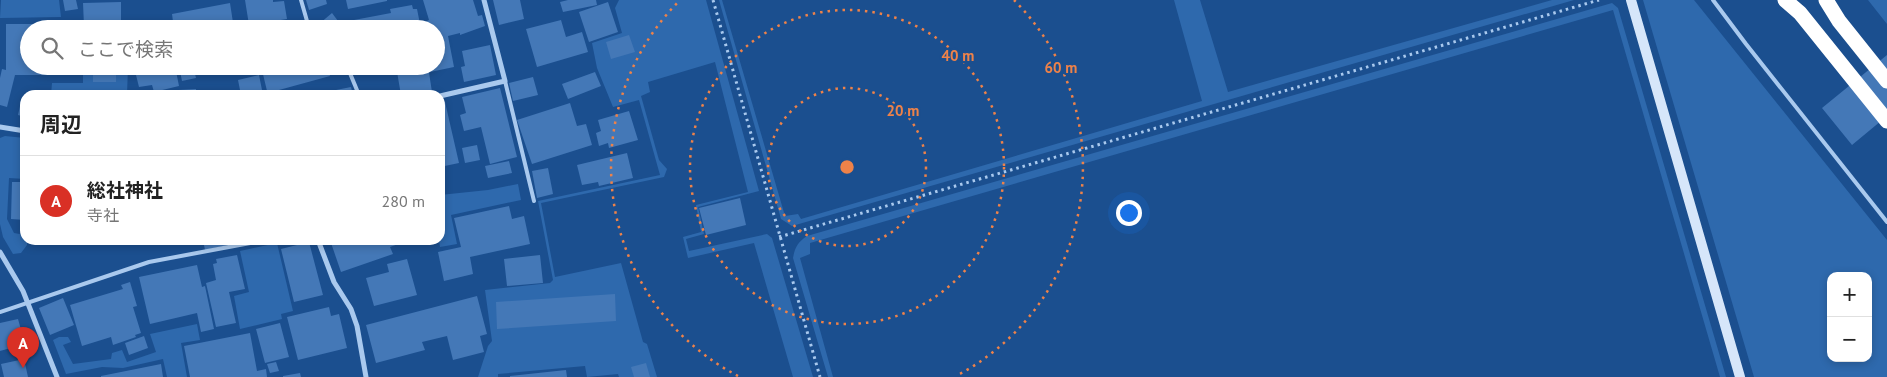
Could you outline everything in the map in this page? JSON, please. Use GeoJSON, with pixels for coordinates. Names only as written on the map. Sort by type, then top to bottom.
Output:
{"type":"FeatureCollection","features":[{"type":"Feature","properties":{"kind":"highway"},"geometry":{"type":"LineString","coordinates":[[1785,0],[1800,13],[1887,121]]}},
{"type":"Feature","properties":{"kind":"highway"},"geometry":{"type":"LineString","coordinates":[[1826,0],[1839,21],[1887,81]]}},
{"type":"Feature","properties":{"kind":"street"},"geometry":{"type":"LineString","coordinates":[[445,95],[505,81],[484,0]]}},
{"type":"Feature","properties":{"kind":"street"},"geometry":{"type":"LineString","coordinates":[[1631,0],[1740,377]]}},
{"type":"Feature","properties":{"kind":"street"},"geometry":{"type":"LineString","coordinates":[[0,127],[20,130]]}},
{"type":"Feature","properties":{"kind":"street"},"geometry":{"type":"LineString","coordinates":[[320,245],[334,282],[351,309],[357,326],[366,377]]}},
{"type":"Feature","properties":{"kind":"street"},"geometry":{"type":"LineString","coordinates":[[0,252],[16,276],[57,377]]}},
{"type":"Feature","properties":{"kind":"lane"},"geometry":{"type":"LineString","coordinates":[[301,0],[307,20]]}},
{"type":"Feature","properties":{"kind":"lane"},"geometry":{"type":"LineString","coordinates":[[1713,0],[1887,222]]}},
{"type":"Feature","properties":{"kind":"lane"},"geometry":{"type":"LineString","coordinates":[[351,75],[357,90]]}},
{"type":"Feature","properties":{"kind":"lane"},"geometry":{"type":"LineString","coordinates":[[505,81],[534,201]]}},
{"type":"Feature","properties":{"kind":"lane"},"geometry":{"type":"LineString","coordinates":[[0,312],[149,262],[239,245]]}},
{"type":"Feature","properties":{"kind":"path"},"geometry":{"type":"LineString","coordinates":[[713,0],[820,377]]}},
{"type":"Feature","properties":{"kind":"path"},"geometry":{"type":"LineString","coordinates":[[779,237],[1599,0]]}},
{"type":"Feature","properties":{"kind":"shaded area"},"geometry":{"type":"Polygon","coordinates":[[[1,0],[59,0],[61,17],[0,18],[1,0]]]}},
{"type":"Feature","properties":{"kind":"shaded area"},"geometry":{"type":"Polygon","coordinates":[[[619,0],[706,0],[759,191],[698,207],[704,234],[686,239],[689,251],[767,234],[772,238],[813,377],[793,377],[754,243],[688,258],[683,237],[701,232],[696,205],[748,192],[715,62],[648,82],[650,92],[641,96],[659,160],[667,169],[664,177],[541,203],[555,277],[621,263],[643,342],[647,344],[657,377],[619,377],[618,374],[587,377],[585,366],[498,374],[498,377],[478,377],[488,346],[492,341],[485,290],[550,283],[553,280],[538,201],[660,175],[639,100],[613,107],[597,68],[592,43],[622,33],[615,8],[619,0]]]}},
{"type":"Feature","properties":{"kind":"shaded area"},"geometry":{"type":"Polygon","coordinates":[[[719,0],[722,0],[785,216],[798,214],[801,219],[1202,101],[1174,0],[1200,0],[1228,92],[1552,0],[1574,0],[792,226],[781,219],[719,0]]]}},
{"type":"Feature","properties":{"kind":"shaded area"},"geometry":{"type":"Polygon","coordinates":[[[1643,0],[1694,0],[1887,240],[1887,377],[1754,377],[1643,0]]]}},
{"type":"Feature","properties":{"kind":"shaded area"},"geometry":{"type":"Polygon","coordinates":[[[1868,0],[1887,0],[1887,24],[1868,0]]]}},
{"type":"Feature","properties":{"kind":"shaded area"},"geometry":{"type":"Polygon","coordinates":[[[1612,3],[1618,8],[1726,377],[1720,377],[1613,10],[810,243],[810,254],[800,258],[833,377],[828,377],[793,258],[797,245],[807,236],[1612,3]]]}},
{"type":"Feature","properties":{"kind":"shaded area"},"geometry":{"type":"Polygon","coordinates":[[[83,75],[128,75],[127,90],[51,90],[52,83],[83,83],[83,75]]]}},
{"type":"Feature","properties":{"kind":"shaded area"},"geometry":{"type":"Polygon","coordinates":[[[5,136],[20,138],[20,179],[9,178],[7,219],[14,233],[20,234],[20,245],[27,245],[21,253],[13,254],[3,237],[0,224],[0,138],[5,136]]]}},
{"type":"Feature","properties":{"kind":"shaded area"},"geometry":{"type":"Polygon","coordinates":[[[518,184],[521,200],[451,215],[457,244],[440,247],[440,245],[445,245],[445,194],[488,190],[518,184]]]}},
{"type":"Feature","properties":{"kind":"shaded area"},"geometry":{"type":"Polygon","coordinates":[[[268,245],[277,245],[293,311],[281,314],[282,319],[240,329],[234,296],[249,292],[240,251],[268,245]]]}},
{"type":"Feature","properties":{"kind":"shaded area"},"geometry":{"type":"Polygon","coordinates":[[[197,324],[200,340],[181,343],[187,377],[167,377],[163,359],[123,368],[102,367],[66,374],[53,340],[59,337],[68,337],[71,342],[63,345],[73,364],[111,359],[112,353],[122,350],[127,362],[156,352],[150,334],[197,324]]]}},
{"type":"Feature","properties":{"kind":"building"},"geometry":{"type":"Polygon","coordinates":[[[63,0],[76,0],[78,9],[65,11],[63,0]]]}},
{"type":"Feature","properties":{"kind":"building"},"geometry":{"type":"Polygon","coordinates":[[[245,0],[284,1],[287,19],[248,20],[245,0]]]}},
{"type":"Feature","properties":{"kind":"building"},"geometry":{"type":"Polygon","coordinates":[[[306,0],[326,0],[327,4],[309,10],[306,0]]]}},
{"type":"Feature","properties":{"kind":"building"},"geometry":{"type":"Polygon","coordinates":[[[346,0],[387,0],[387,1],[348,9],[346,0]]]}},
{"type":"Feature","properties":{"kind":"building"},"geometry":{"type":"Polygon","coordinates":[[[423,0],[473,0],[478,16],[482,15],[485,26],[460,35],[460,33],[448,36],[454,67],[445,69],[445,20],[429,20],[423,0]]]}},
{"type":"Feature","properties":{"kind":"building"},"geometry":{"type":"Polygon","coordinates":[[[493,0],[520,0],[524,19],[499,25],[493,0]]]}},
{"type":"Feature","properties":{"kind":"building"},"geometry":{"type":"Polygon","coordinates":[[[568,0],[596,0],[597,5],[563,12],[560,2],[568,0]]]}},
{"type":"Feature","properties":{"kind":"building"},"geometry":{"type":"Polygon","coordinates":[[[121,2],[121,20],[84,20],[83,3],[121,2]]]}},
{"type":"Feature","properties":{"kind":"building"},"geometry":{"type":"Polygon","coordinates":[[[608,2],[618,32],[589,42],[579,12],[608,2]]]}},
{"type":"Feature","properties":{"kind":"building"},"geometry":{"type":"Polygon","coordinates":[[[230,3],[233,20],[173,20],[172,14],[230,3]]]}},
{"type":"Feature","properties":{"kind":"building"},"geometry":{"type":"Polygon","coordinates":[[[412,5],[413,9],[417,9],[419,20],[354,20],[391,13],[390,9],[412,5]]]}},
{"type":"Feature","properties":{"kind":"building"},"geometry":{"type":"Polygon","coordinates":[[[332,13],[337,20],[324,20],[332,13]]]}},
{"type":"Feature","properties":{"kind":"building"},"geometry":{"type":"Polygon","coordinates":[[[561,20],[566,37],[582,32],[588,52],[537,67],[526,29],[561,20]]]}},
{"type":"Feature","properties":{"kind":"building"},"geometry":{"type":"Polygon","coordinates":[[[6,24],[20,24],[20,75],[15,75],[7,107],[0,105],[0,78],[2,69],[6,70],[6,24]]]}},
{"type":"Feature","properties":{"kind":"building"},"geometry":{"type":"Polygon","coordinates":[[[629,35],[635,52],[611,59],[606,42],[629,35]]]}},
{"type":"Feature","properties":{"kind":"building"},"geometry":{"type":"Polygon","coordinates":[[[490,45],[496,75],[464,82],[461,67],[465,66],[462,51],[490,45]]]}},
{"type":"Feature","properties":{"kind":"building"},"geometry":{"type":"Polygon","coordinates":[[[1887,55],[1887,116],[1852,145],[1822,108],[1887,55]]]}},
{"type":"Feature","properties":{"kind":"building"},"geometry":{"type":"Polygon","coordinates":[[[595,72],[601,86],[568,99],[562,84],[595,72]]]}},
{"type":"Feature","properties":{"kind":"building"},"geometry":{"type":"Polygon","coordinates":[[[93,75],[116,75],[116,82],[93,82],[93,75]]]}},
{"type":"Feature","properties":{"kind":"building"},"geometry":{"type":"Polygon","coordinates":[[[136,75],[177,75],[179,86],[162,90],[153,90],[152,85],[139,87],[136,75]]]}},
{"type":"Feature","properties":{"kind":"building"},"geometry":{"type":"Polygon","coordinates":[[[181,75],[195,75],[196,78],[182,81],[181,75]]]}},
{"type":"Feature","properties":{"kind":"building"},"geometry":{"type":"Polygon","coordinates":[[[259,75],[262,90],[240,90],[238,80],[259,75]]]}},
{"type":"Feature","properties":{"kind":"building"},"geometry":{"type":"Polygon","coordinates":[[[263,75],[330,76],[279,90],[267,90],[263,75]]]}},
{"type":"Feature","properties":{"kind":"building"},"geometry":{"type":"Polygon","coordinates":[[[398,75],[429,75],[432,90],[400,90],[398,75]]]}},
{"type":"Feature","properties":{"kind":"building"},"geometry":{"type":"Polygon","coordinates":[[[533,77],[538,95],[513,101],[509,83],[533,77]]]}},
{"type":"Feature","properties":{"kind":"building"},"geometry":{"type":"Polygon","coordinates":[[[351,87],[352,90],[336,90],[351,87]]]}},
{"type":"Feature","properties":{"kind":"building"},"geometry":{"type":"Polygon","coordinates":[[[500,88],[517,157],[490,164],[481,127],[464,131],[460,115],[466,113],[462,97],[500,88]]]}},
{"type":"Feature","properties":{"kind":"building"},"geometry":{"type":"Polygon","coordinates":[[[445,102],[459,163],[445,166],[445,102]]]}},
{"type":"Feature","properties":{"kind":"building"},"geometry":{"type":"Polygon","coordinates":[[[570,103],[577,126],[586,124],[592,145],[532,164],[517,120],[570,103]]]}},
{"type":"Feature","properties":{"kind":"building"},"geometry":{"type":"Polygon","coordinates":[[[629,111],[638,140],[609,148],[608,143],[599,146],[596,133],[601,131],[598,120],[629,111]]]}},
{"type":"Feature","properties":{"kind":"building"},"geometry":{"type":"Polygon","coordinates":[[[477,145],[480,160],[465,163],[462,148],[477,145]]]}},
{"type":"Feature","properties":{"kind":"building"},"geometry":{"type":"Polygon","coordinates":[[[627,153],[633,178],[599,186],[598,182],[582,185],[577,165],[627,153]]]}},
{"type":"Feature","properties":{"kind":"building"},"geometry":{"type":"Polygon","coordinates":[[[509,161],[512,173],[488,178],[485,166],[509,161]]]}},
{"type":"Feature","properties":{"kind":"building"},"geometry":{"type":"Polygon","coordinates":[[[548,168],[553,194],[537,198],[532,171],[548,168]]]}},
{"type":"Feature","properties":{"kind":"building"},"geometry":{"type":"Polygon","coordinates":[[[12,182],[20,182],[20,220],[11,219],[12,182]]]}},
{"type":"Feature","properties":{"kind":"building"},"geometry":{"type":"Polygon","coordinates":[[[740,198],[746,225],[706,235],[699,208],[740,198]]]}},
{"type":"Feature","properties":{"kind":"building"},"geometry":{"type":"Polygon","coordinates":[[[509,206],[512,219],[524,216],[530,244],[470,257],[473,274],[444,281],[438,252],[461,247],[454,218],[509,206]]]}},
{"type":"Feature","properties":{"kind":"building"},"geometry":{"type":"Polygon","coordinates":[[[204,245],[229,245],[205,250],[204,245]]]}},
{"type":"Feature","properties":{"kind":"building"},"geometry":{"type":"Polygon","coordinates":[[[297,245],[310,245],[323,295],[294,302],[281,249],[297,245]]]}},
{"type":"Feature","properties":{"kind":"building"},"geometry":{"type":"Polygon","coordinates":[[[332,245],[396,245],[390,247],[393,254],[341,272],[332,245]]]}},
{"type":"Feature","properties":{"kind":"building"},"geometry":{"type":"Polygon","coordinates":[[[237,255],[245,289],[229,292],[236,323],[216,327],[206,283],[216,280],[213,264],[217,263],[216,259],[237,255]]]}},
{"type":"Feature","properties":{"kind":"building"},"geometry":{"type":"Polygon","coordinates":[[[540,255],[543,283],[507,286],[504,259],[540,255]]]}},
{"type":"Feature","properties":{"kind":"building"},"geometry":{"type":"Polygon","coordinates":[[[407,259],[417,295],[374,306],[366,278],[389,272],[387,264],[407,259]]]}},
{"type":"Feature","properties":{"kind":"building"},"geometry":{"type":"Polygon","coordinates":[[[197,265],[202,287],[205,286],[214,329],[201,332],[197,313],[150,324],[139,277],[197,265]]]}},
{"type":"Feature","properties":{"kind":"building"},"geometry":{"type":"Polygon","coordinates":[[[130,282],[137,306],[133,307],[141,333],[135,335],[136,337],[113,345],[111,337],[82,346],[70,305],[123,289],[121,285],[130,282]]]}},
{"type":"Feature","properties":{"kind":"building"},"geometry":{"type":"Polygon","coordinates":[[[615,294],[616,321],[497,329],[496,302],[615,294]]]}},
{"type":"Feature","properties":{"kind":"building"},"geometry":{"type":"Polygon","coordinates":[[[477,296],[487,334],[480,336],[484,352],[453,360],[447,336],[422,342],[425,350],[376,363],[366,325],[477,296]]]}},
{"type":"Feature","properties":{"kind":"building"},"geometry":{"type":"Polygon","coordinates":[[[63,298],[74,325],[50,335],[39,308],[63,298]]]}},
{"type":"Feature","properties":{"kind":"building"},"geometry":{"type":"Polygon","coordinates":[[[329,307],[331,316],[339,314],[347,348],[298,360],[287,317],[329,307]]]}},
{"type":"Feature","properties":{"kind":"building"},"geometry":{"type":"Polygon","coordinates":[[[18,319],[25,344],[0,351],[0,323],[18,319]]]}},
{"type":"Feature","properties":{"kind":"building"},"geometry":{"type":"Polygon","coordinates":[[[280,323],[289,357],[265,363],[256,329],[280,323]]]}},
{"type":"Feature","properties":{"kind":"building"},"geometry":{"type":"Polygon","coordinates":[[[250,333],[257,371],[266,369],[267,377],[190,377],[184,346],[250,333]]]}},
{"type":"Feature","properties":{"kind":"building"},"geometry":{"type":"Polygon","coordinates":[[[144,336],[148,348],[129,355],[125,343],[144,336]]]}},
{"type":"Feature","properties":{"kind":"building"},"geometry":{"type":"Polygon","coordinates":[[[24,359],[28,377],[4,377],[1,364],[24,359]]]}},
{"type":"Feature","properties":{"kind":"building"},"geometry":{"type":"Polygon","coordinates":[[[276,362],[279,371],[270,373],[267,364],[276,362]]]}},
{"type":"Feature","properties":{"kind":"building"},"geometry":{"type":"Polygon","coordinates":[[[646,363],[650,377],[634,377],[631,367],[646,363]]]}},
{"type":"Feature","properties":{"kind":"building"},"geometry":{"type":"Polygon","coordinates":[[[161,364],[163,377],[101,377],[101,376],[161,364]]]}},
{"type":"Feature","properties":{"kind":"building"},"geometry":{"type":"Polygon","coordinates":[[[566,370],[567,377],[510,377],[510,376],[566,370]]]}},
{"type":"Feature","properties":{"kind":"building"},"geometry":{"type":"Polygon","coordinates":[[[300,373],[301,377],[283,377],[283,376],[300,373]]]}},
{"type":"Feature","properties":{"kind":"place","name":"総社神社"},"geometry":{"type":"Point","coordinates":[23,368]}}]}
